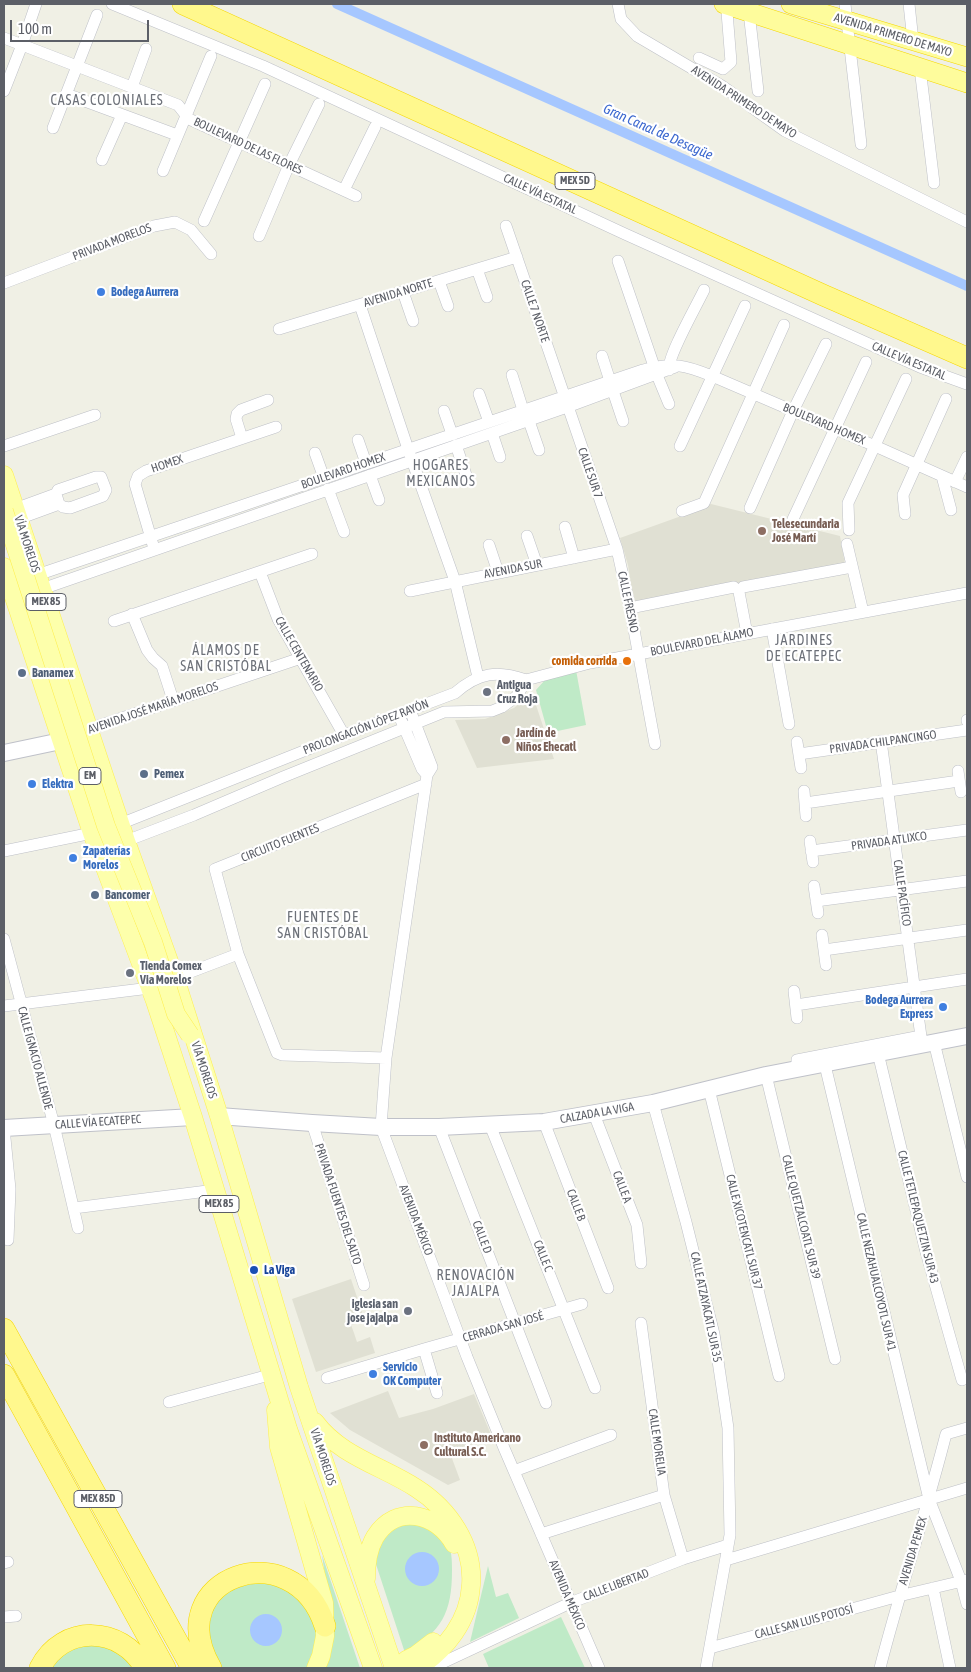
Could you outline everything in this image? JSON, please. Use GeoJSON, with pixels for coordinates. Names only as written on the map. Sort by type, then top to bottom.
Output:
{"type":"FeatureCollection","features":[{"type":"Feature","properties":{"kind":"highway","name":"MEX 5D"},"geometry":{"type":"LineString","coordinates":[[183,4],[967,358]]}},
{"type":"Feature","properties":{"kind":"highway","name":"MEX 5D"},"geometry":{"type":"LineString","coordinates":[[215,4],[819,278],[967,343]]}},
{"type":"Feature","properties":{"kind":"highway","name":"AVENIDA PRIMERO DE MAYO"},"geometry":{"type":"LineString","coordinates":[[791,4],[846,12],[913,41],[967,58]]}},
{"type":"Feature","properties":{"kind":"highway","name":"AVENIDA PRIMERO DE MAYO"},"geometry":{"type":"LineString","coordinates":[[726,5],[967,83]]}},
{"type":"Feature","properties":{"kind":"highway","name":"MEX 85D"},"geometry":{"type":"LineString","coordinates":[[4,1329],[192,1668]]}},
{"type":"Feature","properties":{"kind":"highway","name":"MEX 85D"},"geometry":{"type":"LineString","coordinates":[[4,1375],[165,1668]]}},
{"type":"Feature","properties":{"kind":"highway"},"geometry":{"type":"LineString","coordinates":[[210,1668],[199,1644],[198,1627],[200,1613],[213,1592],[227,1581],[240,1575],[255,1573],[272,1574],[296,1585],[315,1604],[325,1626]]}},
{"type":"Feature","properties":{"kind":"highway"},"geometry":{"type":"LineString","coordinates":[[40,1668],[46,1658],[59,1646],[76,1638],[94,1635],[112,1638],[120,1642],[134,1653],[144,1668]]}},
{"type":"Feature","properties":{"kind":"main road","name":"VÍA MORELOS"},"geometry":{"type":"LineString","coordinates":[[4,475],[12,513],[39,582],[120,824],[175,978],[219,1116],[307,1410],[368,1592],[406,1666]]}},
{"type":"Feature","properties":{"kind":"main road","name":"EM"},"geometry":{"type":"LineString","coordinates":[[12,513],[106,826],[153,942],[176,1014],[193,1039]]}},
{"type":"Feature","properties":{"kind":"main road","name":"VÍA MORELOS"},"geometry":{"type":"LineString","coordinates":[[4,567],[92,832],[150,988],[193,1117],[288,1429],[373,1668]]}},
{"type":"Feature","properties":{"kind":"main road","name":"AVENIDA JOSÉ MARÍA MORELOS"},"geometry":{"type":"LineString","coordinates":[[4,753],[61,740],[89,729]]}},
{"type":"Feature","properties":{"kind":"main road","name":"CALZADA LA VIGA"},"geometry":{"type":"LineString","coordinates":[[219,1116],[312,1124],[381,1127],[439,1127],[544,1122],[653,1103],[766,1075],[878,1053],[926,1041],[967,1036]]}},
{"type":"Feature","properties":{"kind":"main road","name":"CALLE VÍA ECATEPEC"},"geometry":{"type":"LineString","coordinates":[[4,1128],[193,1117]]}},
{"type":"Feature","properties":{"kind":"main road"},"geometry":{"type":"LineString","coordinates":[[275,1382],[279,1447],[324,1603],[324,1646],[316,1668]]}},
{"type":"Feature","properties":{"kind":"main road"},"geometry":{"type":"LineString","coordinates":[[307,1410],[335,1444],[416,1487],[428,1496],[448,1515],[464,1542],[470,1560],[472,1582],[466,1613],[447,1643],[434,1656],[406,1666]]}},
{"type":"Feature","properties":{"kind":"main road"},"geometry":{"type":"LineString","coordinates":[[368,1592],[366,1573],[370,1548],[376,1536],[388,1523],[403,1517],[424,1518],[442,1527],[451,1538],[457,1550],[460,1571],[459,1590],[455,1608],[446,1626],[434,1641],[406,1666]]}},
{"type":"Feature","properties":{"kind":"street"},"geometry":{"type":"LineString","coordinates":[[4,90],[36,4]]}},
{"type":"Feature","properties":{"kind":"street","name":"CALLE VÍA ESTATAL"},"geometry":{"type":"LineString","coordinates":[[112,4],[263,66],[625,234],[920,367],[967,384]]}},
{"type":"Feature","properties":{"kind":"street","name":"AVENIDA PRIMERO DE MAYO"},"geometry":{"type":"LineString","coordinates":[[618,4],[621,19],[637,36],[722,86],[785,131],[967,222]]}},
{"type":"Feature","properties":{"kind":"street"},"geometry":{"type":"LineString","coordinates":[[909,4],[913,41]]}},
{"type":"Feature","properties":{"kind":"street"},"geometry":{"type":"LineString","coordinates":[[699,58],[723,68],[731,62],[726,5]]}},
{"type":"Feature","properties":{"kind":"street"},"geometry":{"type":"LineString","coordinates":[[750,12],[758,92]]}},
{"type":"Feature","properties":{"kind":"street"},"geometry":{"type":"LineString","coordinates":[[846,12],[861,144]]}},
{"type":"Feature","properties":{"kind":"street"},"geometry":{"type":"LineString","coordinates":[[53,128],[96,14]]}},
{"type":"Feature","properties":{"kind":"street","name":"BOULEVARD DE LAS FLORES"},"geometry":{"type":"LineString","coordinates":[[4,38],[178,105],[188,119],[356,196]]}},
{"type":"Feature","properties":{"kind":"street"},"geometry":{"type":"LineString","coordinates":[[132,88],[146,49]]}},
{"type":"Feature","properties":{"kind":"street"},"geometry":{"type":"LineString","coordinates":[[163,171],[211,56]]}},
{"type":"Feature","properties":{"kind":"street"},"geometry":{"type":"LineString","coordinates":[[920,68],[934,183]]}},
{"type":"Feature","properties":{"kind":"street"},"geometry":{"type":"LineString","coordinates":[[204,221],[265,84]]}},
{"type":"Feature","properties":{"kind":"street"},"geometry":{"type":"LineString","coordinates":[[66,94],[177,135]]}},
{"type":"Feature","properties":{"kind":"street"},"geometry":{"type":"LineString","coordinates":[[259,236],[289,165],[319,104]]}},
{"type":"Feature","properties":{"kind":"street"},"geometry":{"type":"LineString","coordinates":[[102,160],[122,115]]}},
{"type":"Feature","properties":{"kind":"street"},"geometry":{"type":"LineString","coordinates":[[344,190],[375,127]]}},
{"type":"Feature","properties":{"kind":"street","name":"PRIVADA MORELOS"},"geometry":{"type":"LineString","coordinates":[[4,283],[154,226],[174,222],[191,230],[211,254]]}},
{"type":"Feature","properties":{"kind":"street","name":"CALLE 7 NORTE"},"geometry":{"type":"LineString","coordinates":[[506,226],[566,402]]}},
{"type":"Feature","properties":{"kind":"street","name":"AVENIDA NORTE"},"geometry":{"type":"LineString","coordinates":[[279,329],[517,257]]}},
{"type":"Feature","properties":{"kind":"street"},"geometry":{"type":"LineString","coordinates":[[618,261],[669,404]]}},
{"type":"Feature","properties":{"kind":"street"},"geometry":{"type":"LineString","coordinates":[[477,269],[488,297]]}},
{"type":"Feature","properties":{"kind":"street"},"geometry":{"type":"LineString","coordinates":[[439,280],[448,306]]}},
{"type":"Feature","properties":{"kind":"street"},"geometry":{"type":"LineString","coordinates":[[672,367],[704,290]]}},
{"type":"Feature","properties":{"kind":"street"},"geometry":{"type":"LineString","coordinates":[[403,292],[413,321]]}},
{"type":"Feature","properties":{"kind":"street"},"geometry":{"type":"LineString","coordinates":[[360,304],[408,449],[455,580],[478,677]]}},
{"type":"Feature","properties":{"kind":"street"},"geometry":{"type":"LineString","coordinates":[[680,446],[745,306]]}},
{"type":"Feature","properties":{"kind":"street"},"geometry":{"type":"LineString","coordinates":[[682,510],[704,503],[784,325]]}},
{"type":"Feature","properties":{"kind":"street"},"geometry":{"type":"LineString","coordinates":[[750,508],[793,411],[826,344]]}},
{"type":"Feature","properties":{"kind":"street"},"geometry":{"type":"LineString","coordinates":[[602,356],[622,422]]}},
{"type":"Feature","properties":{"kind":"street"},"geometry":{"type":"LineString","coordinates":[[793,519],[866,362]]}},
{"type":"Feature","properties":{"kind":"street","name":"BOULEVARD HOMEX"},"geometry":{"type":"LineString","coordinates":[[39,582],[155,550],[456,445],[490,428],[526,415],[672,367],[689,367],[712,376],[967,487]]}},
{"type":"Feature","properties":{"kind":"street"},"geometry":{"type":"LineString","coordinates":[[512,375],[538,450]]}},
{"type":"Feature","properties":{"kind":"street"},"geometry":{"type":"LineString","coordinates":[[849,530],[848,504],[906,380]]}},
{"type":"Feature","properties":{"kind":"street"},"geometry":{"type":"LineString","coordinates":[[479,394],[500,457]]}},
{"type":"Feature","properties":{"kind":"street"},"geometry":{"type":"LineString","coordinates":[[905,514],[903,495],[946,399]]}},
{"type":"Feature","properties":{"kind":"street"},"geometry":{"type":"LineString","coordinates":[[242,438],[236,414],[241,410],[268,400]]}},
{"type":"Feature","properties":{"kind":"street","name":"CALLE SUR 7"},"geometry":{"type":"LineString","coordinates":[[566,402],[617,549]]}},
{"type":"Feature","properties":{"kind":"street"},"geometry":{"type":"LineString","coordinates":[[444,411],[452,434]]}},
{"type":"Feature","properties":{"kind":"street"},"geometry":{"type":"LineString","coordinates":[[4,446],[96,415]]}},
{"type":"Feature","properties":{"kind":"street","name":"HOMEX"},"geometry":{"type":"LineString","coordinates":[[155,550],[135,484],[138,476],[146,471],[276,428]]}},
{"type":"Feature","properties":{"kind":"street","name":"BOULEVARD HOMEX"},"geometry":{"type":"LineString","coordinates":[[39,582],[151,538],[366,463],[452,434],[490,428]]}},
{"type":"Feature","properties":{"kind":"street"},"geometry":{"type":"LineString","coordinates":[[358,440],[366,463]]}},
{"type":"Feature","properties":{"kind":"street"},"geometry":{"type":"LineString","coordinates":[[456,445],[466,475]]}},
{"type":"Feature","properties":{"kind":"street"},"geometry":{"type":"LineString","coordinates":[[315,454],[324,478]]}},
{"type":"Feature","properties":{"kind":"street"},"geometry":{"type":"LineString","coordinates":[[955,482],[967,457]]}},
{"type":"Feature","properties":{"kind":"street"},"geometry":{"type":"LineString","coordinates":[[370,475],[379,500]]}},
{"type":"Feature","properties":{"kind":"street"},"geometry":{"type":"LineString","coordinates":[[942,476],[951,510]]}},
{"type":"Feature","properties":{"kind":"street"},"geometry":{"type":"LineString","coordinates":[[328,490],[344,532]]}},
{"type":"Feature","properties":{"kind":"street"},"geometry":{"type":"LineString","coordinates":[[12,513],[57,499]]}},
{"type":"Feature","properties":{"kind":"street"},"geometry":{"type":"LineString","coordinates":[[251,503],[255,515]]}},
{"type":"Feature","properties":{"kind":"street"},"geometry":{"type":"LineString","coordinates":[[564,527],[574,558]]}},
{"type":"Feature","properties":{"kind":"street"},"geometry":{"type":"LineString","coordinates":[[527,536],[537,565]]}},
{"type":"Feature","properties":{"kind":"street"},"geometry":{"type":"LineString","coordinates":[[847,544],[863,612]]}},
{"type":"Feature","properties":{"kind":"street"},"geometry":{"type":"LineString","coordinates":[[489,545],[498,572]]}},
{"type":"Feature","properties":{"kind":"street","name":"AVENIDA SUR"},"geometry":{"type":"LineString","coordinates":[[410,590],[617,549]]}},
{"type":"Feature","properties":{"kind":"street","name":"CALLE FRESNO"},"geometry":{"type":"LineString","coordinates":[[617,549],[655,744]]}},
{"type":"Feature","properties":{"kind":"street"},"geometry":{"type":"LineString","coordinates":[[114,621],[312,554]]}},
{"type":"Feature","properties":{"kind":"street"},"geometry":{"type":"LineString","coordinates":[[630,608],[852,567]]}},
{"type":"Feature","properties":{"kind":"street","name":"CALLE CENTENARIO"},"geometry":{"type":"LineString","coordinates":[[260,572],[278,619],[344,734]]}},
{"type":"Feature","properties":{"kind":"street"},"geometry":{"type":"LineString","coordinates":[[739,589],[747,634]]}},
{"type":"Feature","properties":{"kind":"street","name":"BOULEVARD DEL ÁLAMO"},"geometry":{"type":"LineString","coordinates":[[526,680],[566,669],[638,654],[967,593]]}},
{"type":"Feature","properties":{"kind":"street"},"geometry":{"type":"LineString","coordinates":[[132,614],[147,650],[162,666],[174,700]]}},
{"type":"Feature","properties":{"kind":"street"},"geometry":{"type":"LineString","coordinates":[[772,629],[790,724]]}},
{"type":"Feature","properties":{"kind":"street","name":"AVENIDA JOSÉ MARÍA MORELOS"},"geometry":{"type":"LineString","coordinates":[[89,729],[301,658]]}},
{"type":"Feature","properties":{"kind":"street","name":"PROLONGACIÓN LÓPEZ RAYÓN"},"geometry":{"type":"LineString","coordinates":[[120,824],[344,734],[455,693],[478,677],[492,674],[508,674],[526,680],[517,696],[502,707],[492,711],[444,712],[194,816],[126,841]]}},
{"type":"Feature","properties":{"kind":"street"},"geometry":{"type":"LineString","coordinates":[[455,693],[461,711]]}},
{"type":"Feature","properties":{"kind":"street"},"geometry":{"type":"LineString","coordinates":[[404,712],[404,728],[426,780]]}},
{"type":"Feature","properties":{"kind":"street","name":"AVENIDA MÉXICO"},"geometry":{"type":"LineString","coordinates":[[404,712],[415,723],[432,767],[426,780],[386,1058],[381,1127],[460,1339],[514,1471],[599,1668]]}},
{"type":"Feature","properties":{"kind":"street","name":"PRIVADA CHILPANCINGO"},"geometry":{"type":"LineString","coordinates":[[799,754],[967,730]]}},
{"type":"Feature","properties":{"kind":"street"},"geometry":{"type":"LineString","coordinates":[[797,742],[801,768]]}},
{"type":"Feature","properties":{"kind":"street","name":"CALLE PACÍFICO"},"geometry":{"type":"LineString","coordinates":[[881,742],[914,987],[926,1041],[967,1176]]}},
{"type":"Feature","properties":{"kind":"street"},"geometry":{"type":"LineString","coordinates":[[277,761],[284,777]]}},
{"type":"Feature","properties":{"kind":"street","name":"CIRCUITO FUENTES"},"geometry":{"type":"LineString","coordinates":[[238,954],[215,869],[426,780]]}},
{"type":"Feature","properties":{"kind":"street"},"geometry":{"type":"LineString","coordinates":[[806,816],[805,797],[888,790],[959,781]]}},
{"type":"Feature","properties":{"kind":"street","name":"PRIVADA ATLIXCO"},"geometry":{"type":"LineString","coordinates":[[811,851],[967,830]]}},
{"type":"Feature","properties":{"kind":"street"},"geometry":{"type":"LineString","coordinates":[[4,851],[92,832]]}},
{"type":"Feature","properties":{"kind":"street"},"geometry":{"type":"LineString","coordinates":[[816,901],[901,888],[967,881]]}},
{"type":"Feature","properties":{"kind":"street"},"geometry":{"type":"LineString","coordinates":[[814,886],[818,914]]}},
{"type":"Feature","properties":{"kind":"street"},"geometry":{"type":"LineString","coordinates":[[824,950],[967,930]]}},
{"type":"Feature","properties":{"kind":"street"},"geometry":{"type":"LineString","coordinates":[[822,935],[826,965]]}},
{"type":"Feature","properties":{"kind":"street","name":"CALLE IGNACIO ALLENDE"},"geometry":{"type":"LineString","coordinates":[[4,938],[54,1125],[78,1228]]}},
{"type":"Feature","properties":{"kind":"street"},"geometry":{"type":"LineString","coordinates":[[175,978],[238,954],[277,1053],[282,1055],[386,1058]]}},
{"type":"Feature","properties":{"kind":"street"},"geometry":{"type":"LineString","coordinates":[[796,1005],[967,979]]}},
{"type":"Feature","properties":{"kind":"street"},"geometry":{"type":"LineString","coordinates":[[4,1006],[150,988]]}},
{"type":"Feature","properties":{"kind":"street"},"geometry":{"type":"LineString","coordinates":[[794,990],[797,1018]]}},
{"type":"Feature","properties":{"kind":"street"},"geometry":{"type":"LineString","coordinates":[[797,1070],[797,1060],[926,1041]]}},
{"type":"Feature","properties":{"kind":"street","name":"CALLE TETLEPAQUETZIN SUR 43"},"geometry":{"type":"LineString","coordinates":[[878,1053],[926,1252],[962,1380]]}},
{"type":"Feature","properties":{"kind":"street","name":"CALLE NEZAHUALCOYOTL SUR 41"},"geometry":{"type":"LineString","coordinates":[[825,1064],[929,1499],[964,1580],[967,1604]]}},
{"type":"Feature","properties":{"kind":"street","name":"CALLE QUETZALCOATL SUR 39"},"geometry":{"type":"LineString","coordinates":[[766,1075],[835,1359]]}},
{"type":"Feature","properties":{"kind":"street","name":"CALLE XICOTENCATL SUR 37"},"geometry":{"type":"LineString","coordinates":[[709,1089],[780,1376]]}},
{"type":"Feature","properties":{"kind":"street","name":"CALLE ATZAYACATL SUR 35"},"geometry":{"type":"LineString","coordinates":[[653,1103],[686,1222],[714,1334],[728,1428],[730,1535],[706,1668]]}},
{"type":"Feature","properties":{"kind":"street","name":"CALLE A"},"geometry":{"type":"LineString","coordinates":[[594,1114],[637,1225],[641,1263]]}},
{"type":"Feature","properties":{"kind":"street","name":"CALLE B"},"geometry":{"type":"LineString","coordinates":[[544,1122],[608,1288]]}},
{"type":"Feature","properties":{"kind":"street","name":"PRIVADA FUENTES DEL SALTO"},"geometry":{"type":"LineString","coordinates":[[312,1124],[364,1285]]}},
{"type":"Feature","properties":{"kind":"street","name":"CALLE C"},"geometry":{"type":"LineString","coordinates":[[490,1125],[595,1388]]}},
{"type":"Feature","properties":{"kind":"street","name":"CALLE D"},"geometry":{"type":"LineString","coordinates":[[439,1127],[546,1403]]}},
{"type":"Feature","properties":{"kind":"street"},"geometry":{"type":"LineString","coordinates":[[4,1128],[10,1189],[8,1240]]}},
{"type":"Feature","properties":{"kind":"street"},"geometry":{"type":"LineString","coordinates":[[74,1208],[215,1190]]}},
{"type":"Feature","properties":{"kind":"street","name":"CERRADA SAN JOSÉ"},"geometry":{"type":"LineString","coordinates":[[327,1378],[582,1304]]}},
{"type":"Feature","properties":{"kind":"street","name":"CALLE MORELIA"},"geometry":{"type":"LineString","coordinates":[[641,1323],[664,1495],[683,1559]]}},
{"type":"Feature","properties":{"kind":"street"},"geometry":{"type":"LineString","coordinates":[[424,1349],[437,1393]]}},
{"type":"Feature","properties":{"kind":"street"},"geometry":{"type":"LineString","coordinates":[[169,1402],[275,1382]]}},
{"type":"Feature","properties":{"kind":"street","name":"AVENIDA PEMEX"},"geometry":{"type":"LineString","coordinates":[[880,1668],[946,1434],[967,1428]]}},
{"type":"Feature","properties":{"kind":"street"},"geometry":{"type":"LineString","coordinates":[[514,1471],[611,1435]]}},
{"type":"Feature","properties":{"kind":"street"},"geometry":{"type":"LineString","coordinates":[[726,1560],[967,1488]]}},
{"type":"Feature","properties":{"kind":"street"},"geometry":{"type":"LineString","coordinates":[[541,1534],[664,1495]]}},
{"type":"Feature","properties":{"kind":"street","name":"CALLE LIBERTAD"},"geometry":{"type":"LineString","coordinates":[[424,1668],[444,1665],[570,1603],[683,1559],[728,1545]]}},
{"type":"Feature","properties":{"kind":"street","name":"CALLE SAN LUIS POTOSÍ"},"geometry":{"type":"LineString","coordinates":[[710,1648],[964,1580]]}},
{"type":"Feature","properties":{"kind":"street"},"geometry":{"type":"LineString","coordinates":[[933,1588],[950,1668]]}},
{"type":"Feature","properties":{"kind":"street"},"geometry":{"type":"LineString","coordinates":[[4,1617],[16,1616]]}},
{"type":"Feature","properties":{"kind":"shaded area"},"geometry":{"type":"Polygon","coordinates":[[[707,503],[840,536],[845,564],[634,603],[628,565],[620,538],[698,510],[707,503]]]}},
{"type":"Feature","properties":{"kind":"shaded area","name":"Jardín de Niños Ehecatl"},"geometry":{"type":"Polygon","coordinates":[[[532,693],[554,759],[477,768],[455,720],[485,719],[514,708],[532,693]]]}},
{"type":"Feature","properties":{"kind":"shaded area"},"geometry":{"type":"Polygon","coordinates":[[[351,1279],[365,1321],[351,1325],[357,1342],[370,1337],[375,1353],[316,1372],[292,1299],[351,1279]]]}},
{"type":"Feature","properties":{"kind":"shaded area","name":"Instituto Americano Cultural S.C."},"geometry":{"type":"Polygon","coordinates":[[[388,1391],[399,1418],[433,1409],[474,1394],[492,1437],[450,1453],[460,1480],[448,1485],[350,1430],[330,1413],[388,1391]]]}},
{"type":"Feature","properties":{"kind":"green space"},"geometry":{"type":"Polygon","coordinates":[[[576,670],[586,725],[548,733],[536,690],[545,680],[576,670]]]}},
{"type":"Feature","properties":{"kind":"green space"},"geometry":{"type":"Polygon","coordinates":[[[425,1523],[448,1543],[452,1566],[450,1598],[447,1609],[436,1628],[428,1637],[405,1653],[373,1555],[376,1544],[397,1525],[425,1523]]]}},
{"type":"Feature","properties":{"kind":"green space"},"geometry":{"type":"Polygon","coordinates":[[[322,1555],[360,1668],[323,1668],[332,1625],[322,1555]]]}},
{"type":"Feature","properties":{"kind":"green space"},"geometry":{"type":"Polygon","coordinates":[[[488,1566],[496,1597],[508,1593],[519,1618],[470,1642],[488,1566]]]}},
{"type":"Feature","properties":{"kind":"green space"},"geometry":{"type":"Polygon","coordinates":[[[265,1581],[298,1594],[321,1634],[308,1668],[220,1668],[208,1640],[211,1611],[220,1599],[234,1588],[265,1581]]]}},
{"type":"Feature","properties":{"kind":"green space"},"geometry":{"type":"Polygon","coordinates":[[[561,1617],[585,1668],[489,1668],[483,1654],[561,1617]]]}},
{"type":"Feature","properties":{"kind":"green space"},"geometry":{"type":"Polygon","coordinates":[[[80,1644],[111,1647],[135,1668],[48,1668],[52,1662],[80,1644]]]}},
{"type":"Feature","properties":{"kind":"water"},"geometry":{"type":"Polygon","coordinates":[[[422,1552],[429,1553],[434,1557],[438,1562],[438,1576],[434,1581],[429,1585],[422,1586],[415,1585],[410,1581],[406,1576],[405,1569],[406,1562],[410,1557],[415,1553],[422,1552]]]}},
{"type":"Feature","properties":{"kind":"water"},"geometry":{"type":"Polygon","coordinates":[[[266,1614],[272,1615],[277,1619],[281,1624],[281,1636],[277,1641],[272,1645],[266,1646],[260,1645],[255,1641],[251,1636],[250,1630],[251,1624],[255,1619],[260,1615],[266,1614]]]}},
{"type":"Feature","properties":{"kind":"waterway","name":"Gran Canal de Desagüe"},"geometry":{"type":"LineString","coordinates":[[337,4],[967,286]]}},
{"type":"Feature","properties":{"kind":"place","name":"Bodega Aurrera"},"geometry":{"type":"Point","coordinates":[101,292]}},
{"type":"Feature","properties":{"kind":"place","name":"Telesecundaria José Martí"},"geometry":{"type":"Point","coordinates":[762,531]}},
{"type":"Feature","properties":{"kind":"place","name":"comida corrida"},"geometry":{"type":"Point","coordinates":[627,661]}},
{"type":"Feature","properties":{"kind":"place","name":"Banamex"},"geometry":{"type":"Point","coordinates":[22,673]}},
{"type":"Feature","properties":{"kind":"place","name":"Antigua Cruz Roja"},"geometry":{"type":"Point","coordinates":[487,692]}},
{"type":"Feature","properties":{"kind":"place","name":"Jardín de Niños Ehecatl"},"geometry":{"type":"Point","coordinates":[506,740]}},
{"type":"Feature","properties":{"kind":"place","name":"Pemex"},"geometry":{"type":"Point","coordinates":[144,774]}},
{"type":"Feature","properties":{"kind":"place","name":"Elektra"},"geometry":{"type":"Point","coordinates":[32,784]}},
{"type":"Feature","properties":{"kind":"place","name":"Zapaterías Morelos"},"geometry":{"type":"Point","coordinates":[73,858]}},
{"type":"Feature","properties":{"kind":"place","name":"Bancomer"},"geometry":{"type":"Point","coordinates":[95,895]}},
{"type":"Feature","properties":{"kind":"place","name":"Tienda Comex Via Morelos"},"geometry":{"type":"Point","coordinates":[130,973]}},
{"type":"Feature","properties":{"kind":"place","name":"Bodega Aurrera Express"},"geometry":{"type":"Point","coordinates":[943,1007]}},
{"type":"Feature","properties":{"kind":"place","name":"La Viga"},"geometry":{"type":"Point","coordinates":[254,1270]}},
{"type":"Feature","properties":{"kind":"place","name":"iglesia san jose jajalpa"},"geometry":{"type":"Point","coordinates":[408,1311]}},
{"type":"Feature","properties":{"kind":"place","name":"Servicio OK Computer"},"geometry":{"type":"Point","coordinates":[373,1374]}},
{"type":"Feature","properties":{"kind":"place","name":"Instituto Americano Cultural S.C."},"geometry":{"type":"Point","coordinates":[424,1445]}},
{"type":"Feature","properties":{"kind":"district","name":"CASAS COLONIALES"},"geometry":{"type":"Point","coordinates":[107,101]}},
{"type":"Feature","properties":{"kind":"district","name":"HOGARES MEXICANOS"},"geometry":{"type":"Point","coordinates":[441,474]}},
{"type":"Feature","properties":{"kind":"district","name":"JARDINES DE ECATEPEC"},"geometry":{"type":"Point","coordinates":[804,650]}},
{"type":"Feature","properties":{"kind":"district","name":"ÁLAMOS DE SAN CRISTÓBAL"},"geometry":{"type":"Point","coordinates":[226,660]}},
{"type":"Feature","properties":{"kind":"district","name":"FUENTES DE SAN CRISTÓBAL"},"geometry":{"type":"Point","coordinates":[323,926]}},
{"type":"Feature","properties":{"kind":"district","name":"RENOVACIÓN JAJALPA"},"geometry":{"type":"Point","coordinates":[476,1284]}}]}
